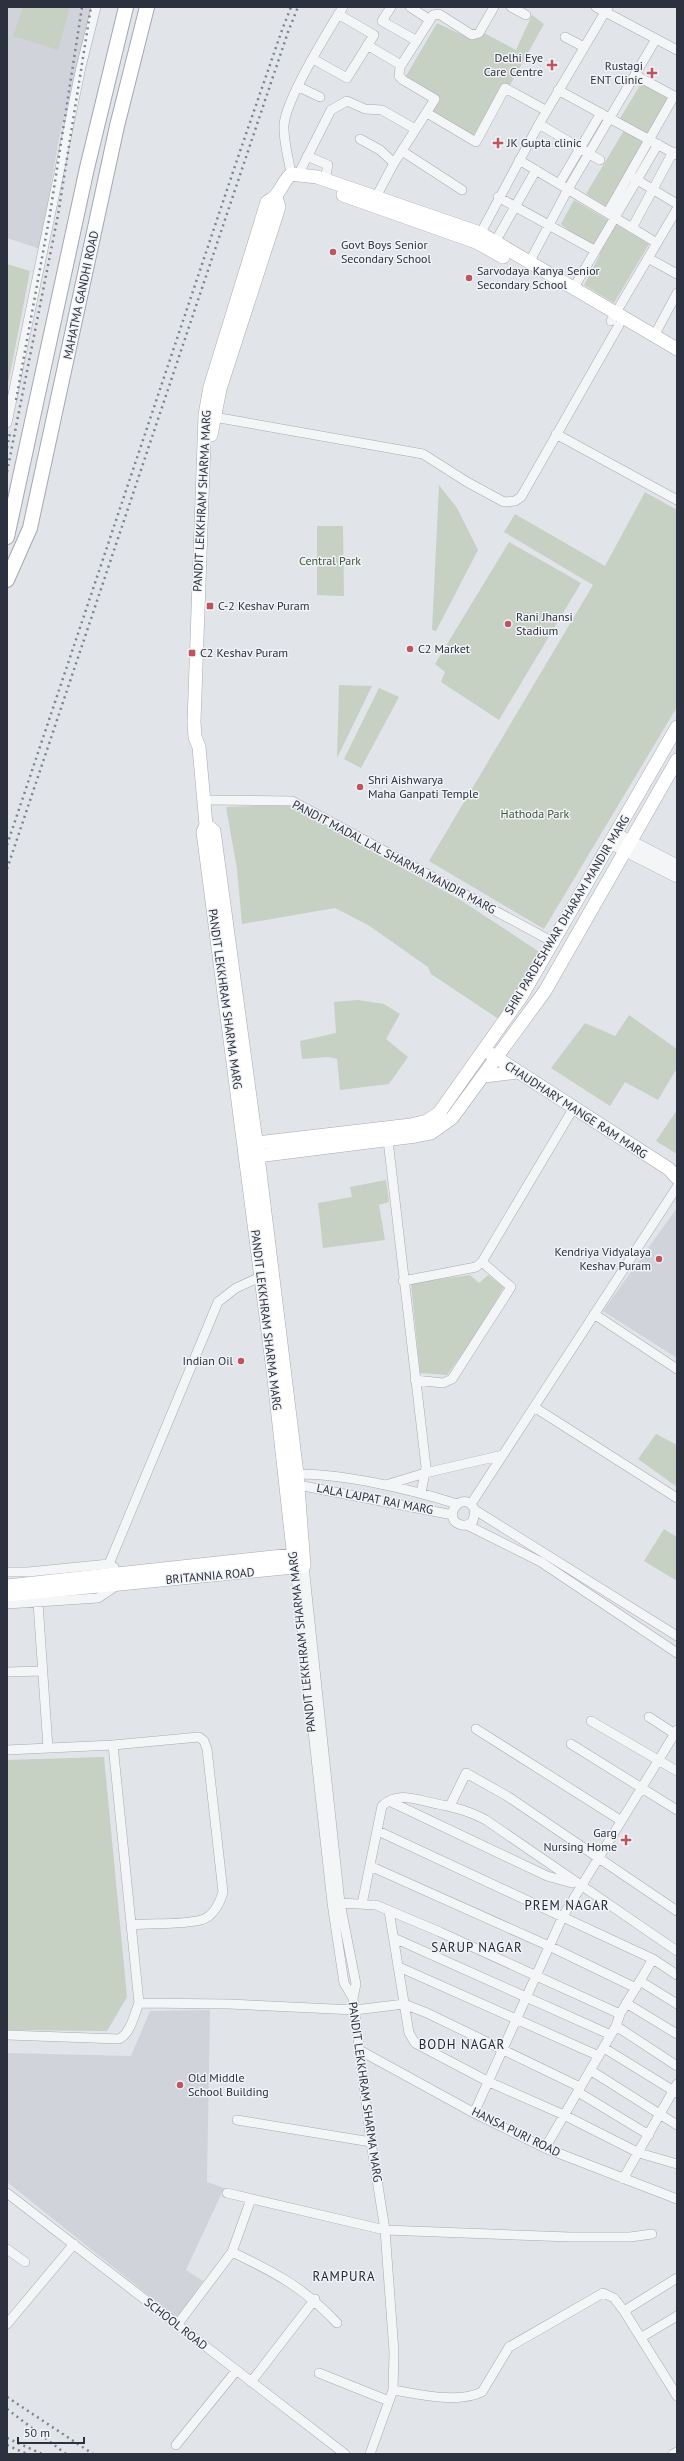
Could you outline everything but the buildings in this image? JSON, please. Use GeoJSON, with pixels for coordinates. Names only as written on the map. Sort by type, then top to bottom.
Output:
{"type":"FeatureCollection","features":[{"type":"Feature","properties":{"kind":"main road","name":"MAHATMA GANDHI ROAD"},"geometry":{"type":"LineString","coordinates":[[7,537],[87,168],[126,7]]}},
{"type":"Feature","properties":{"kind":"main road","name":"MAHATMA GANDHI ROAD"},"geometry":{"type":"LineString","coordinates":[[7,580],[30,528],[117,126],[147,7]]}},
{"type":"Feature","properties":{"kind":"main road"},"geometry":{"type":"LineString","coordinates":[[298,175],[324,179],[376,197],[478,238],[677,359]]}},
{"type":"Feature","properties":{"kind":"main road"},"geometry":{"type":"LineString","coordinates":[[298,175],[314,184],[478,238],[495,242],[573,289],[615,320],[654,336],[677,349]]}},
{"type":"Feature","properties":{"kind":"main road","name":"PANDIT LEKKHRAM SHARMA MARG"},"geometry":{"type":"LineString","coordinates":[[298,175],[284,181],[276,197],[279,206],[220,389],[209,416],[200,650],[203,737],[199,747],[206,825],[203,832],[252,1157],[292,1479],[299,1561]]}},
{"type":"Feature","properties":{"kind":"main road","name":"SHRI PARDESHWAR DHARAM MANDIR MARG"},"geometry":{"type":"LineString","coordinates":[[250,1143],[411,1125],[426,1121],[439,1113],[521,997],[677,727]]}},
{"type":"Feature","properties":{"kind":"main road","name":"SHRI PARDESHWAR DHARAM MANDIR MARG"},"geometry":{"type":"LineString","coordinates":[[252,1157],[388,1140],[429,1133],[442,1127],[452,1118],[484,1076],[545,990],[677,760]]}},
{"type":"Feature","properties":{"kind":"main road","name":"CHAUDHARY MANGE RAM MARG"},"geometry":{"type":"LineString","coordinates":[[484,1049],[573,1109],[674,1172]]}},
{"type":"Feature","properties":{"kind":"main road"},"geometry":{"type":"LineString","coordinates":[[484,1076],[517,1072]]}},
{"type":"Feature","properties":{"kind":"main road","name":"PANDIT LEKKHRAM SHARMA MARG"},"geometry":{"type":"LineString","coordinates":[[252,1157],[260,1277],[292,1479]]}},
{"type":"Feature","properties":{"kind":"main road","name":"BRITANNIA ROAD"},"geometry":{"type":"LineString","coordinates":[[120,1579],[299,1561]]}},
{"type":"Feature","properties":{"kind":"main road"},"geometry":{"type":"LineString","coordinates":[[7,1586],[120,1579]]}},
{"type":"Feature","properties":{"kind":"main road"},"geometry":{"type":"LineString","coordinates":[[7,1596],[120,1579]]}},
{"type":"Feature","properties":{"kind":"street"},"geometry":{"type":"LineString","coordinates":[[7,423],[81,67],[96,7]]}},
{"type":"Feature","properties":{"kind":"street"},"geometry":{"type":"LineString","coordinates":[[410,7],[430,20]]}},
{"type":"Feature","properties":{"kind":"street"},"geometry":{"type":"LineString","coordinates":[[376,197],[394,163],[435,99],[399,76],[401,65],[433,15],[439,14],[472,35],[476,35],[479,33],[494,7]]}},
{"type":"Feature","properties":{"kind":"street"},"geometry":{"type":"LineString","coordinates":[[511,7],[526,15]]}},
{"type":"Feature","properties":{"kind":"street"},"geometry":{"type":"LineString","coordinates":[[596,7],[606,10],[677,50]]}},
{"type":"Feature","properties":{"kind":"street"},"geometry":{"type":"LineString","coordinates":[[388,8],[382,21],[417,41]]}},
{"type":"Feature","properties":{"kind":"street"},"geometry":{"type":"LineString","coordinates":[[298,175],[284,125],[290,105],[313,59],[340,10],[374,35],[347,78],[313,59]]}},
{"type":"Feature","properties":{"kind":"street"},"geometry":{"type":"LineString","coordinates":[[478,238],[498,197],[558,90],[606,10]]}},
{"type":"Feature","properties":{"kind":"street"},"geometry":{"type":"LineString","coordinates":[[565,37],[584,47]]}},
{"type":"Feature","properties":{"kind":"street"},"geometry":{"type":"LineString","coordinates":[[559,184],[581,148],[635,75],[656,39]]}},
{"type":"Feature","properties":{"kind":"street"},"geometry":{"type":"LineString","coordinates":[[367,45],[401,65]]}},
{"type":"Feature","properties":{"kind":"street"},"geometry":{"type":"LineString","coordinates":[[573,289],[612,215],[629,175],[674,96],[635,75]]}},
{"type":"Feature","properties":{"kind":"street"},"geometry":{"type":"LineString","coordinates":[[299,87],[320,97]]}},
{"type":"Feature","properties":{"kind":"street"},"geometry":{"type":"LineString","coordinates":[[427,113],[476,142],[505,88],[547,111]]}},
{"type":"Feature","properties":{"kind":"street"},"geometry":{"type":"LineString","coordinates":[[558,90],[675,154],[652,188],[632,228]]}},
{"type":"Feature","properties":{"kind":"street"},"geometry":{"type":"LineString","coordinates":[[298,175],[331,110],[347,101],[365,109],[382,110],[415,129]]}},
{"type":"Feature","properties":{"kind":"street"},"geometry":{"type":"LineString","coordinates":[[529,263],[589,153],[605,115]]}},
{"type":"Feature","properties":{"kind":"street"},"geometry":{"type":"LineString","coordinates":[[539,124],[600,160]]}},
{"type":"Feature","properties":{"kind":"street"},"geometry":{"type":"LineString","coordinates":[[360,139],[380,150],[394,163]]}},
{"type":"Feature","properties":{"kind":"street"},"geometry":{"type":"LineString","coordinates":[[612,215],[638,180],[658,144]]}},
{"type":"Feature","properties":{"kind":"street"},"geometry":{"type":"LineString","coordinates":[[402,151],[462,190]]}},
{"type":"Feature","properties":{"kind":"street"},"geometry":{"type":"LineString","coordinates":[[307,156],[328,165],[324,179]]}},
{"type":"Feature","properties":{"kind":"street"},"geometry":{"type":"LineString","coordinates":[[519,160],[657,243]]}},
{"type":"Feature","properties":{"kind":"street"},"geometry":{"type":"LineString","coordinates":[[495,242],[536,170]]}},
{"type":"Feature","properties":{"kind":"street"},"geometry":{"type":"LineString","coordinates":[[629,175],[677,204]]}},
{"type":"Feature","properties":{"kind":"street"},"geometry":{"type":"LineString","coordinates":[[498,197],[594,250]]}},
{"type":"Feature","properties":{"kind":"street"},"geometry":{"type":"LineString","coordinates":[[209,416],[423,454],[467,482],[504,502],[515,501],[521,497],[556,434],[648,258],[677,209]]}},
{"type":"Feature","properties":{"kind":"street"},"geometry":{"type":"LineString","coordinates":[[648,258],[677,274]]}},
{"type":"Feature","properties":{"kind":"street"},"geometry":{"type":"LineString","coordinates":[[654,336],[677,293]]}},
{"type":"Feature","properties":{"kind":"street"},"geometry":{"type":"LineString","coordinates":[[556,434],[677,500]]}},
{"type":"Feature","properties":{"kind":"street","name":"PANDIT MADAL LAL SHARMA MANDIR MARG"},"geometry":{"type":"LineString","coordinates":[[204,800],[292,801],[552,942]]}},
{"type":"Feature","properties":{"kind":"street"},"geometry":{"type":"LineString","coordinates":[[613,838],[677,865]]}},
{"type":"Feature","properties":{"kind":"street"},"geometry":{"type":"LineString","coordinates":[[628,845],[677,877]]}},
{"type":"Feature","properties":{"kind":"street"},"geometry":{"type":"LineString","coordinates":[[403,1281],[476,1267],[482,1262],[573,1109]]}},
{"type":"Feature","properties":{"kind":"street"},"geometry":{"type":"LineString","coordinates":[[388,1140],[425,1473],[421,1493]]}},
{"type":"Feature","properties":{"kind":"street"},"geometry":{"type":"LineString","coordinates":[[467,1525],[473,1521],[473,1507],[502,1455],[677,1187]]}},
{"type":"Feature","properties":{"kind":"street"},"geometry":{"type":"LineString","coordinates":[[415,1380],[443,1383],[452,1379],[511,1287],[482,1262]]}},
{"type":"Feature","properties":{"kind":"street"},"geometry":{"type":"LineString","coordinates":[[109,1564],[218,1302],[236,1288],[260,1277]]}},
{"type":"Feature","properties":{"kind":"street"},"geometry":{"type":"LineString","coordinates":[[594,1314],[677,1369]]}},
{"type":"Feature","properties":{"kind":"street"},"geometry":{"type":"LineString","coordinates":[[534,1407],[677,1498]]}},
{"type":"Feature","properties":{"kind":"street"},"geometry":{"type":"LineString","coordinates":[[385,1486],[425,1473],[502,1455]]}},
{"type":"Feature","properties":{"kind":"street","name":"LALA LAJPAT RAI MARG"},"geometry":{"type":"LineString","coordinates":[[292,1479],[385,1486],[421,1493],[457,1504]]}},
{"type":"Feature","properties":{"kind":"street","name":"LALA LAJPAT RAI MARG"},"geometry":{"type":"LineString","coordinates":[[292,1479],[453,1515]]}},
{"type":"Feature","properties":{"kind":"street"},"geometry":{"type":"LineString","coordinates":[[677,1636],[473,1507],[464,1502],[457,1504],[453,1515],[460,1524],[467,1525],[541,1562],[677,1653]]}},
{"type":"Feature","properties":{"kind":"street"},"geometry":{"type":"LineString","coordinates":[[299,1561],[340,1903],[356,1984],[353,1998]]}},
{"type":"Feature","properties":{"kind":"street","name":"PANDIT LEKKHRAM SHARMA MARG"},"geometry":{"type":"LineString","coordinates":[[299,1561],[332,1903],[344,1983],[353,1998],[355,2010],[371,2142],[385,2230],[394,2352],[393,2390],[373,2453]]}},
{"type":"Feature","properties":{"kind":"street"},"geometry":{"type":"LineString","coordinates":[[7,1572],[28,1572],[109,1564]]}},
{"type":"Feature","properties":{"kind":"street"},"geometry":{"type":"LineString","coordinates":[[7,1604],[38,1604],[98,1598],[120,1579],[109,1564]]}},
{"type":"Feature","properties":{"kind":"street"},"geometry":{"type":"LineString","coordinates":[[38,1604],[48,1748]]}},
{"type":"Feature","properties":{"kind":"street"},"geometry":{"type":"LineString","coordinates":[[7,1672],[42,1671]]}},
{"type":"Feature","properties":{"kind":"street"},"geometry":{"type":"LineString","coordinates":[[474,2113],[504,2050],[563,1916],[620,1820],[676,1735],[649,1717]]}},
{"type":"Feature","properties":{"kind":"street"},"geometry":{"type":"LineString","coordinates":[[592,1721],[677,1771]]}},
{"type":"Feature","properties":{"kind":"street"},"geometry":{"type":"LineString","coordinates":[[476,1729],[620,1820]]}},
{"type":"Feature","properties":{"kind":"street"},"geometry":{"type":"LineString","coordinates":[[7,1750],[113,1745],[198,1737],[204,1741],[207,1749],[223,1892],[218,1905],[201,1920],[132,1925]]}},
{"type":"Feature","properties":{"kind":"street"},"geometry":{"type":"LineString","coordinates":[[571,1744],[677,1810]]}},
{"type":"Feature","properties":{"kind":"street"},"geometry":{"type":"LineString","coordinates":[[7,2035],[119,2039],[124,2036],[129,2029],[139,2003],[113,1745]]}},
{"type":"Feature","properties":{"kind":"street"},"geometry":{"type":"LineString","coordinates":[[450,1806],[466,1773],[506,1796],[677,1911]]}},
{"type":"Feature","properties":{"kind":"street"},"geometry":{"type":"LineString","coordinates":[[362,1904],[382,1806],[389,1801],[410,1797],[461,1808],[486,1820],[677,1951]]}},
{"type":"Feature","properties":{"kind":"street"},"geometry":{"type":"LineString","coordinates":[[389,1801],[548,1876],[581,1886]]}},
{"type":"Feature","properties":{"kind":"street"},"geometry":{"type":"LineString","coordinates":[[378,1831],[653,1959],[677,1975]]}},
{"type":"Feature","properties":{"kind":"street"},"geometry":{"type":"LineString","coordinates":[[370,1866],[638,1984],[677,2004]]}},
{"type":"Feature","properties":{"kind":"street"},"geometry":{"type":"LineString","coordinates":[[340,1903],[376,1905],[620,2014]]}},
{"type":"Feature","properties":{"kind":"street"},"geometry":{"type":"LineString","coordinates":[[389,1911],[409,2034],[415,2043],[489,2082],[564,2115],[639,2153],[677,2164]]}},
{"type":"Feature","properties":{"kind":"street"},"geometry":{"type":"LineString","coordinates":[[394,1938],[611,2035]]}},
{"type":"Feature","properties":{"kind":"street"},"geometry":{"type":"LineString","coordinates":[[545,2148],[604,2048],[626,2003],[653,1959]]}},
{"type":"Feature","properties":{"kind":"street"},"geometry":{"type":"LineString","coordinates":[[399,1967],[599,2056]]}},
{"type":"Feature","properties":{"kind":"street"},"geometry":{"type":"LineString","coordinates":[[139,2003],[230,2004],[355,2010],[404,2004],[427,2013],[504,2050],[579,2089],[649,2135]]}},
{"type":"Feature","properties":{"kind":"street"},"geometry":{"type":"LineString","coordinates":[[626,2003],[677,2034]]}},
{"type":"Feature","properties":{"kind":"street"},"geometry":{"type":"LineString","coordinates":[[616,2026],[677,2066]]}},
{"type":"Feature","properties":{"kind":"street"},"geometry":{"type":"LineString","coordinates":[[604,2048],[676,2089],[623,2179]]}},
{"type":"Feature","properties":{"kind":"street","name":"HANSA PURI ROAD"},"geometry":{"type":"LineString","coordinates":[[361,2051],[474,2113],[545,2148],[677,2199]]}},
{"type":"Feature","properties":{"kind":"street"},"geometry":{"type":"LineString","coordinates":[[590,2070],[677,2125]]}},
{"type":"Feature","properties":{"kind":"street"},"geometry":{"type":"LineString","coordinates":[[237,2120],[371,2142]]}},
{"type":"Feature","properties":{"kind":"street"},"geometry":{"type":"LineString","coordinates":[[227,2193],[385,2230],[570,2237],[630,2237],[652,2234]]}},
{"type":"Feature","properties":{"kind":"street","name":"SCHOOL ROAD"},"geometry":{"type":"LineString","coordinates":[[9,2198],[74,2244],[344,2454]]}},
{"type":"Feature","properties":{"kind":"street"},"geometry":{"type":"LineString","coordinates":[[177,2325],[232,2252],[251,2199]]}},
{"type":"Feature","properties":{"kind":"street"},"geometry":{"type":"LineString","coordinates":[[7,2324],[74,2244]]}},
{"type":"Feature","properties":{"kind":"street"},"geometry":{"type":"LineString","coordinates":[[7,2249],[25,2262]]}},
{"type":"Feature","properties":{"kind":"street"},"geometry":{"type":"LineString","coordinates":[[232,2252],[287,2280],[315,2299],[337,2323]]}},
{"type":"Feature","properties":{"kind":"street"},"geometry":{"type":"LineString","coordinates":[[624,2311],[677,2278]]}},
{"type":"Feature","properties":{"kind":"street"},"geometry":{"type":"LineString","coordinates":[[393,2390],[453,2397],[474,2396],[482,2392],[509,2347],[541,2330],[562,2315],[603,2293],[614,2298],[624,2311],[676,2392]]}},
{"type":"Feature","properties":{"kind":"street"},"geometry":{"type":"LineString","coordinates":[[251,2382],[315,2299]]}},
{"type":"Feature","properties":{"kind":"street"},"geometry":{"type":"LineString","coordinates":[[642,2337],[677,2316]]}},
{"type":"Feature","properties":{"kind":"street"},"geometry":{"type":"LineString","coordinates":[[176,2446],[236,2370]]}},
{"type":"Feature","properties":{"kind":"street"},"geometry":{"type":"LineString","coordinates":[[319,2373],[390,2401]]}},
{"type":"Feature","properties":{"kind":"street"},"geometry":{"type":"LineString","coordinates":[[673,2454],[677,2452]]}},
{"type":"Feature","properties":{"kind":"shaded area"},"geometry":{"type":"Polygon","coordinates":[[[7,7],[92,7],[59,138],[40,249],[7,238],[7,7]]]}},
{"type":"Feature","properties":{"kind":"shaded area","name":"Kendriya Vidyalaya Keshav Puram"},"geometry":{"type":"Polygon","coordinates":[[[677,1208],[677,1358],[603,1311],[677,1208]]]}},
{"type":"Feature","properties":{"kind":"shaded area"},"geometry":{"type":"Polygon","coordinates":[[[210,2010],[207,2182],[224,2188],[186,2270],[203,2281],[177,2318],[7,2182],[7,2053],[131,2056],[150,2011],[210,2010]]]}},
{"type":"Feature","properties":{"kind":"green space"},"geometry":{"type":"Polygon","coordinates":[[[23,7],[70,7],[58,50],[13,36],[23,7]]]}},
{"type":"Feature","properties":{"kind":"green space"},"geometry":{"type":"Polygon","coordinates":[[[532,15],[544,24],[510,85],[502,84],[475,138],[432,112],[439,98],[406,76],[437,23],[473,40],[484,33],[516,50],[532,15]]]}},
{"type":"Feature","properties":{"kind":"green space"},"geometry":{"type":"Polygon","coordinates":[[[642,82],[670,96],[607,207],[586,194],[626,127],[619,120],[642,82]]]}},
{"type":"Feature","properties":{"kind":"green space"},"geometry":{"type":"Polygon","coordinates":[[[574,200],[649,244],[614,303],[584,285],[600,255],[561,224],[574,200]]]}},
{"type":"Feature","properties":{"kind":"green space"},"geometry":{"type":"Polygon","coordinates":[[[7,264],[30,271],[7,390],[7,264]]]}},
{"type":"Feature","properties":{"kind":"green space"},"geometry":{"type":"Polygon","coordinates":[[[439,485],[457,508],[478,550],[436,631],[432,630],[439,485]]]}},
{"type":"Feature","properties":{"kind":"green space","name":"Hathoda Park"},"geometry":{"type":"Polygon","coordinates":[[[645,492],[677,510],[677,707],[544,929],[429,861],[593,585],[504,532],[515,514],[605,566],[645,492]]]}},
{"type":"Feature","properties":{"kind":"green space","name":"Central Park"},"geometry":{"type":"Polygon","coordinates":[[[317,526],[343,526],[344,596],[317,595],[317,526]]]}},
{"type":"Feature","properties":{"kind":"green space","name":"Rani Jhansi Stadium"},"geometry":{"type":"Polygon","coordinates":[[[509,542],[581,583],[499,720],[441,682],[445,672],[435,664],[509,542]]]}},
{"type":"Feature","properties":{"kind":"green space"},"geometry":{"type":"Polygon","coordinates":[[[339,685],[372,686],[337,758],[339,685]]]}},
{"type":"Feature","properties":{"kind":"green space"},"geometry":{"type":"Polygon","coordinates":[[[379,688],[399,697],[361,768],[344,759],[379,688]]]}},
{"type":"Feature","properties":{"kind":"green space"},"geometry":{"type":"Polygon","coordinates":[[[288,805],[462,901],[541,953],[500,1020],[431,974],[428,967],[368,925],[335,908],[242,924],[237,869],[226,807],[288,805]]]}},
{"type":"Feature","properties":{"kind":"green space"},"geometry":{"type":"Polygon","coordinates":[[[358,1000],[384,1004],[400,1014],[386,1039],[408,1057],[389,1084],[340,1090],[337,1059],[328,1057],[302,1059],[300,1041],[336,1033],[334,1002],[358,1000]]]}},
{"type":"Feature","properties":{"kind":"green space"},"geometry":{"type":"Polygon","coordinates":[[[629,1015],[677,1049],[677,1068],[658,1100],[625,1082],[610,1106],[551,1068],[585,1023],[615,1036],[629,1015]]]}},
{"type":"Feature","properties":{"kind":"green space"},"geometry":{"type":"Polygon","coordinates":[[[677,1110],[677,1154],[656,1141],[677,1110]]]}},
{"type":"Feature","properties":{"kind":"green space"},"geometry":{"type":"Polygon","coordinates":[[[386,1180],[389,1202],[379,1205],[385,1240],[323,1248],[318,1203],[352,1197],[350,1187],[386,1180]]]}},
{"type":"Feature","properties":{"kind":"green space"},"geometry":{"type":"Polygon","coordinates":[[[470,1275],[479,1283],[488,1275],[504,1287],[477,1333],[447,1375],[420,1373],[411,1283],[470,1275]]]}},
{"type":"Feature","properties":{"kind":"green space"},"geometry":{"type":"Polygon","coordinates":[[[656,1434],[677,1445],[677,1487],[638,1459],[656,1434]]]}},
{"type":"Feature","properties":{"kind":"green space"},"geometry":{"type":"Polygon","coordinates":[[[664,1529],[677,1537],[677,1581],[644,1561],[664,1529]]]}},
{"type":"Feature","properties":{"kind":"green space"},"geometry":{"type":"Polygon","coordinates":[[[104,1757],[127,1997],[107,2031],[7,2030],[7,1760],[104,1757]]]}},
{"type":"Feature","properties":{"kind":"railway"},"geometry":{"type":"LineString","coordinates":[[16,400],[50,214],[82,7]]}},
{"type":"Feature","properties":{"kind":"railway"},"geometry":{"type":"LineString","coordinates":[[7,472],[58,215],[91,7]]}},
{"type":"Feature","properties":{"kind":"railway"},"geometry":{"type":"LineString","coordinates":[[7,845],[237,160],[291,7]]}},
{"type":"Feature","properties":{"kind":"railway"},"geometry":{"type":"LineString","coordinates":[[7,869],[288,32],[298,7]]}},
{"type":"Feature","properties":{"kind":"railway"},"geometry":{"type":"LineString","coordinates":[[7,448],[10,433]]}},
{"type":"Feature","properties":{"kind":"railway"},"geometry":{"type":"LineString","coordinates":[[7,2397],[93,2454]]}},
{"type":"Feature","properties":{"kind":"railway"},"geometry":{"type":"LineString","coordinates":[[7,2409],[66,2454]]}},
{"type":"Feature","properties":{"kind":"railway"},"geometry":{"type":"LineString","coordinates":[[7,2438],[42,2454]]}},
{"type":"Feature","properties":{"kind":"railway"},"geometry":{"type":"LineString","coordinates":[[7,2445],[27,2454]]}},
{"type":"Feature","properties":{"kind":"place","name":"Delhi Eye Care Centre"},"geometry":{"type":"Point","coordinates":[552,65]}},
{"type":"Feature","properties":{"kind":"place","name":"Rustagi ENT Clinic"},"geometry":{"type":"Point","coordinates":[652,73]}},
{"type":"Feature","properties":{"kind":"place","name":"JK Gupta clinic"},"geometry":{"type":"Point","coordinates":[498,143]}},
{"type":"Feature","properties":{"kind":"place","name":"Govt Boys Senior Secondary School"},"geometry":{"type":"Point","coordinates":[333,252]}},
{"type":"Feature","properties":{"kind":"place","name":"Sarvodaya Kanya Senior Secondary School"},"geometry":{"type":"Point","coordinates":[469,278]}},
{"type":"Feature","properties":{"kind":"place","name":"C-2 Keshav Puram"},"geometry":{"type":"Point","coordinates":[210,606]}},
{"type":"Feature","properties":{"kind":"place","name":"Rani Jhansi Stadium"},"geometry":{"type":"Point","coordinates":[508,624]}},
{"type":"Feature","properties":{"kind":"place","name":"C2 Market"},"geometry":{"type":"Point","coordinates":[410,649]}},
{"type":"Feature","properties":{"kind":"place","name":"C2 Keshav Puram"},"geometry":{"type":"Point","coordinates":[192,653]}},
{"type":"Feature","properties":{"kind":"place","name":"Shri Aishwarya Maha Ganpati Temple"},"geometry":{"type":"Point","coordinates":[360,787]}},
{"type":"Feature","properties":{"kind":"place","name":"Kendriya Vidyalaya Keshav Puram"},"geometry":{"type":"Point","coordinates":[659,1259]}},
{"type":"Feature","properties":{"kind":"place","name":"Indian Oil"},"geometry":{"type":"Point","coordinates":[241,1361]}},
{"type":"Feature","properties":{"kind":"place","name":"Garg Nursing Home"},"geometry":{"type":"Point","coordinates":[626,1840]}},
{"type":"Feature","properties":{"kind":"place","name":"Old Middle School Building"},"geometry":{"type":"Point","coordinates":[180,2085]}},
{"type":"Feature","properties":{"kind":"district","name":"PREM NAGAR"},"geometry":{"type":"Point","coordinates":[567,1905]}},
{"type":"Feature","properties":{"kind":"district","name":"SARUP NAGAR"},"geometry":{"type":"Point","coordinates":[477,1947]}},
{"type":"Feature","properties":{"kind":"district","name":"BODH NAGAR"},"geometry":{"type":"Point","coordinates":[462,2044]}},
{"type":"Feature","properties":{"kind":"district","name":"RAMPURA"},"geometry":{"type":"Point","coordinates":[344,2276]}}]}
